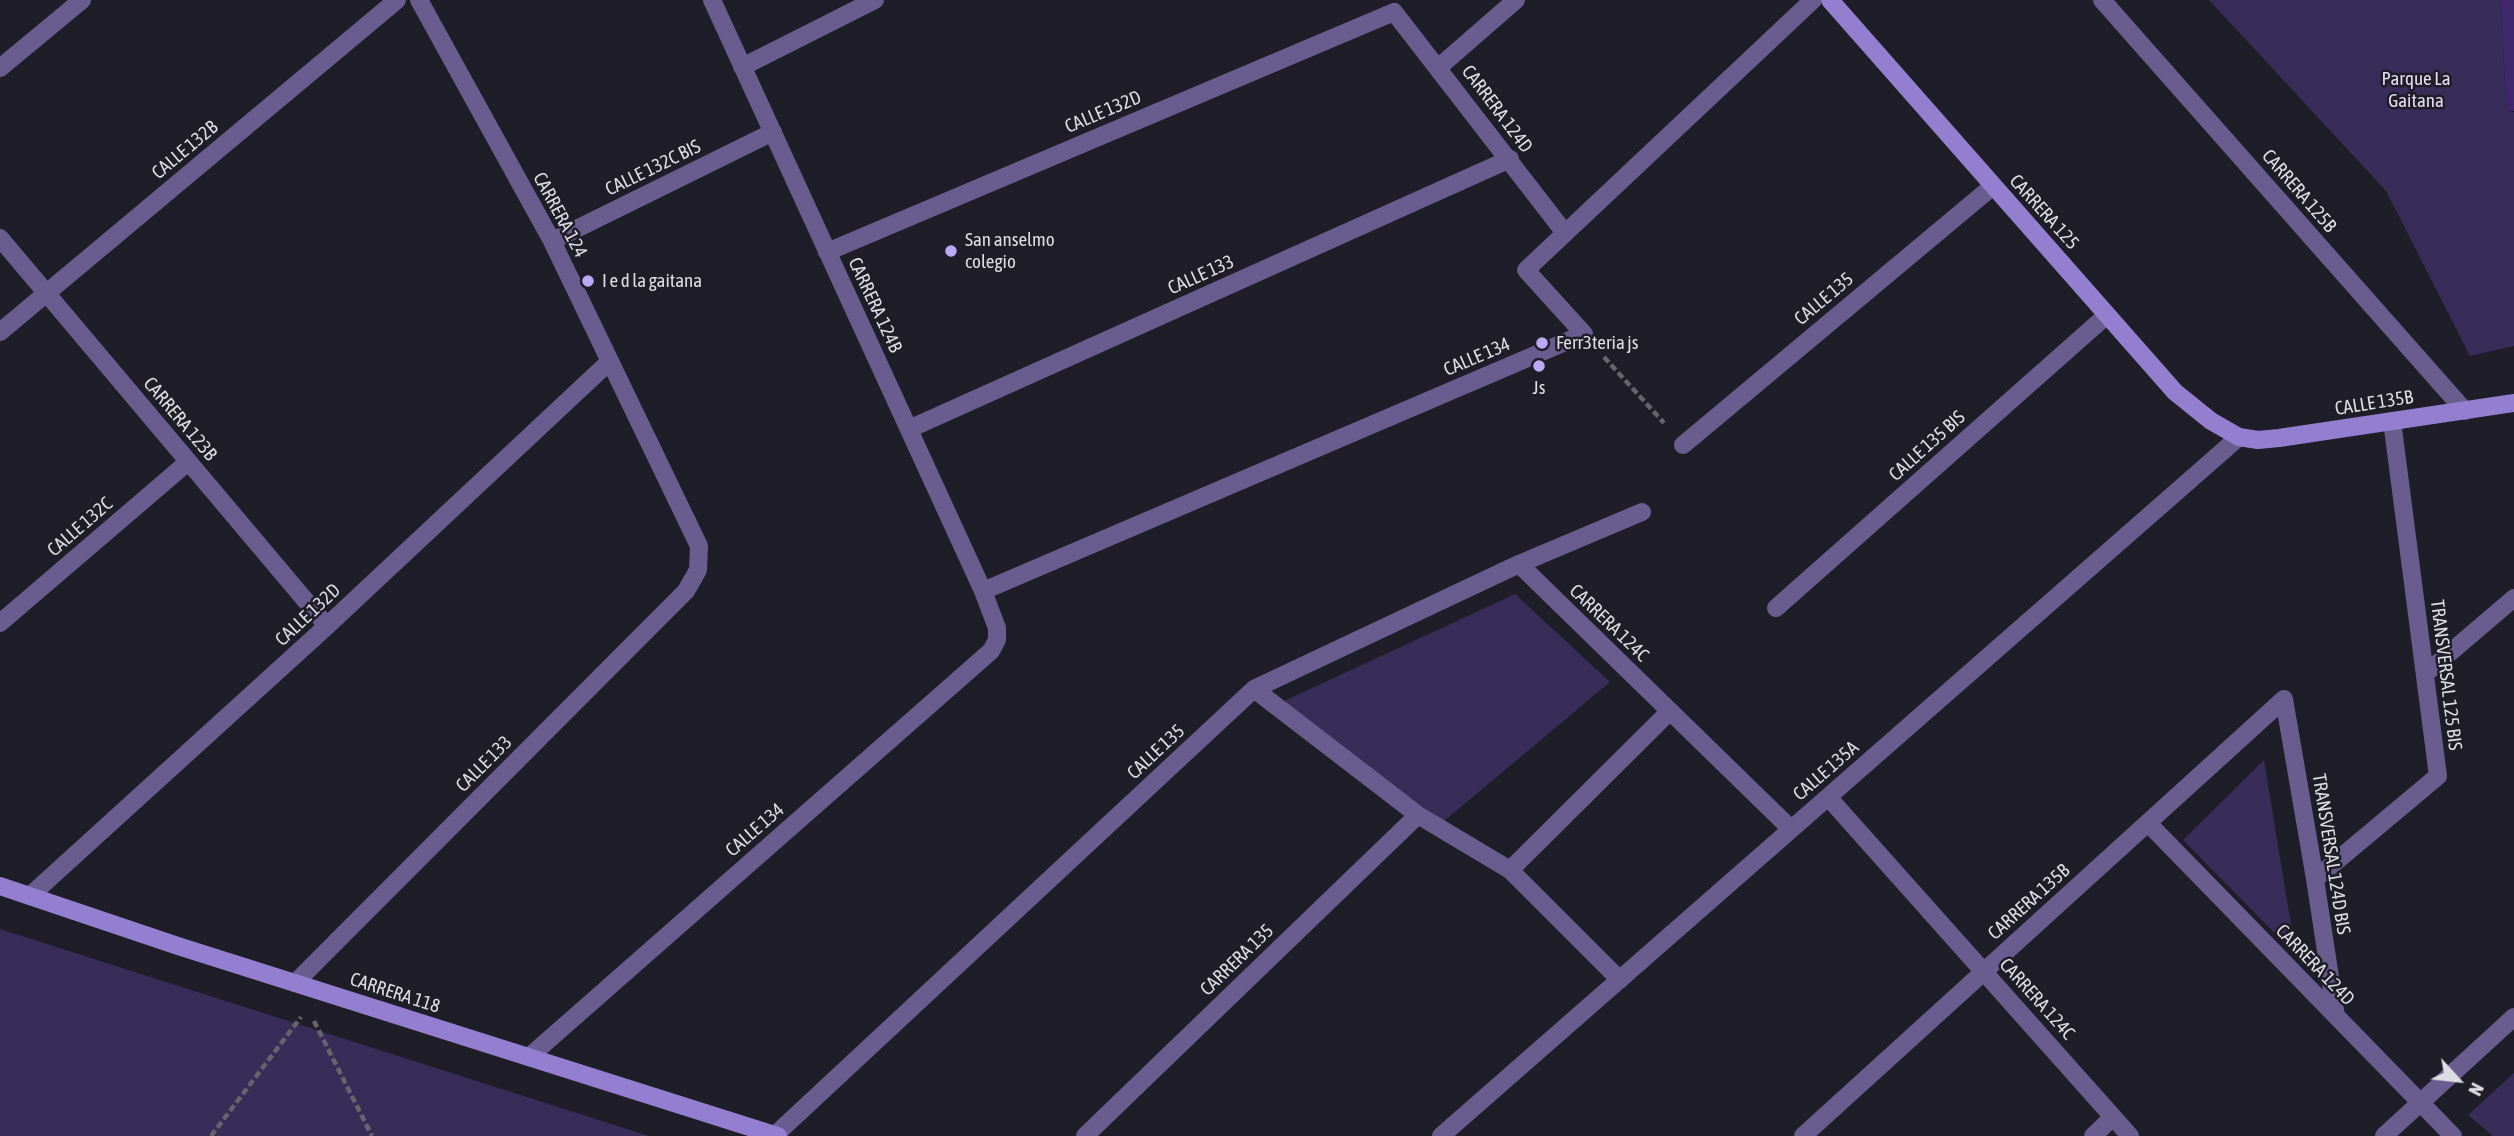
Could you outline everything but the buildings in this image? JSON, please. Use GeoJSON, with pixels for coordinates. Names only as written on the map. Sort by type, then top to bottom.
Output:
{"type":"FeatureCollection","features":[{"type":"Feature","properties":{"kind":"main road","name":"CARRERA 125"},"geometry":{"type":"LineString","coordinates":[[1830,0],[2175,391],[2211,421],[2239,437]]}},
{"type":"Feature","properties":{"kind":"main road","name":"CALLE 135B"},"geometry":{"type":"LineString","coordinates":[[2239,437],[2279,438],[2514,403]]}},
{"type":"Feature","properties":{"kind":"main road","name":"CARRERA 118"},"geometry":{"type":"LineString","coordinates":[[0,886],[178,946],[777,1136]]}},
{"type":"Feature","properties":{"kind":"street"},"geometry":{"type":"LineString","coordinates":[[0,68],[82,0]]}},
{"type":"Feature","properties":{"kind":"street","name":"CALLE 132B"},"geometry":{"type":"LineString","coordinates":[[0,332],[397,0]]}},
{"type":"Feature","properties":{"kind":"street","name":"CARRERA 124"},"geometry":{"type":"LineString","coordinates":[[419,0],[552,242],[699,546],[698,570]]}},
{"type":"Feature","properties":{"kind":"street","name":"CARRERA 124B"},"geometry":{"type":"LineString","coordinates":[[712,0],[998,628]]}},
{"type":"Feature","properties":{"kind":"street"},"geometry":{"type":"LineString","coordinates":[[743,66],[875,0]]}},
{"type":"Feature","properties":{"kind":"street"},"geometry":{"type":"LineString","coordinates":[[1439,67],[1516,0]]}},
{"type":"Feature","properties":{"kind":"street"},"geometry":{"type":"LineString","coordinates":[[1584,334],[1526,270],[1813,0]]}},
{"type":"Feature","properties":{"kind":"street","name":"CARRERA 125B"},"geometry":{"type":"LineString","coordinates":[[2102,0],[2465,411]]}},
{"type":"Feature","properties":{"kind":"street","name":"CARRERA 124D"},"geometry":{"type":"LineString","coordinates":[[1394,12],[1565,233]]}},
{"type":"Feature","properties":{"kind":"street","name":"CALLE 132D"},"geometry":{"type":"LineString","coordinates":[[827,252],[1394,12]]}},
{"type":"Feature","properties":{"kind":"street","name":"CALLE 132C BIS"},"geometry":{"type":"LineString","coordinates":[[552,242],[772,132]]}},
{"type":"Feature","properties":{"kind":"street","name":"CALLE 133"},"geometry":{"type":"LineString","coordinates":[[909,429],[1510,159]]}},
{"type":"Feature","properties":{"kind":"street","name":"CALLE 135"},"geometry":{"type":"LineString","coordinates":[[1683,444],[1993,186]]}},
{"type":"Feature","properties":{"kind":"street","name":"CARRERA 123B"},"geometry":{"type":"LineString","coordinates":[[0,238],[327,626]]}},
{"type":"Feature","properties":{"kind":"street","name":"CALLE 135 BIS"},"geometry":{"type":"LineString","coordinates":[[1776,608],[2107,315]]}},
{"type":"Feature","properties":{"kind":"street","name":"CALLE 134"},"geometry":{"type":"LineString","coordinates":[[983,591],[1584,334]]}},
{"type":"Feature","properties":{"kind":"street","name":"CALLE 132D"},"geometry":{"type":"LineString","coordinates":[[31,895],[327,626],[609,362]]}},
{"type":"Feature","properties":{"kind":"street","name":"TRANSVERSAL 125 BIS"},"geometry":{"type":"LineString","coordinates":[[2315,879],[2438,775],[2392,421]]}},
{"type":"Feature","properties":{"kind":"street","name":"CALLE 135A"},"geometry":{"type":"LineString","coordinates":[[1441,1136],[2239,437]]}},
{"type":"Feature","properties":{"kind":"street","name":"CALLE 132C"},"geometry":{"type":"LineString","coordinates":[[0,624],[188,461]]}},
{"type":"Feature","properties":{"kind":"street","name":"CALLE 135"},"geometry":{"type":"LineString","coordinates":[[777,1136],[1254,689],[1519,564],[1642,512]]}},
{"type":"Feature","properties":{"kind":"street","name":"CARRERA 124C"},"geometry":{"type":"LineString","coordinates":[[1519,564],[1791,829]]}},
{"type":"Feature","properties":{"kind":"street","name":"CALLE 133"},"geometry":{"type":"LineString","coordinates":[[295,983],[686,592],[698,570]]}},
{"type":"Feature","properties":{"kind":"street"},"geometry":{"type":"LineString","coordinates":[[2425,674],[2514,598]]}},
{"type":"Feature","properties":{"kind":"street","name":"CALLE 134"},"geometry":{"type":"LineString","coordinates":[[529,1057],[991,651],[997,640],[998,628]]}},
{"type":"Feature","properties":{"kind":"street"},"geometry":{"type":"LineString","coordinates":[[1254,689],[1418,815],[1510,870],[1620,980]]}},
{"type":"Feature","properties":{"kind":"street","name":"TRANSVERSAL 124D BIS"},"geometry":{"type":"LineString","coordinates":[[2284,699],[2336,1016]]}},
{"type":"Feature","properties":{"kind":"street","name":"CARRERA 135B"},"geometry":{"type":"LineString","coordinates":[[1803,1136],[2284,699]]}},
{"type":"Feature","properties":{"kind":"street"},"geometry":{"type":"LineString","coordinates":[[1510,870],[1670,711]]}},
{"type":"Feature","properties":{"kind":"street","name":"CARRERA 124C"},"geometry":{"type":"LineString","coordinates":[[1828,797],[2130,1136]]}},
{"type":"Feature","properties":{"kind":"street","name":"CARRERA 135"},"geometry":{"type":"LineString","coordinates":[[1085,1136],[1418,815]]}},
{"type":"Feature","properties":{"kind":"street","name":"CARRERA 124D"},"geometry":{"type":"LineString","coordinates":[[2148,823],[2453,1136]]}},
{"type":"Feature","properties":{"kind":"street"},"geometry":{"type":"LineString","coordinates":[[2384,1136],[2514,1017]]}},
{"type":"Feature","properties":{"kind":"street"},"geometry":{"type":"LineString","coordinates":[[2093,1136],[2113,1117]]}},
{"type":"Feature","properties":{"kind":"path"},"geometry":{"type":"LineString","coordinates":[[1584,334],[1683,444]]}},
{"type":"Feature","properties":{"kind":"path"},"geometry":{"type":"LineString","coordinates":[[295,983],[372,1136]]}},
{"type":"Feature","properties":{"kind":"path"},"geometry":{"type":"LineString","coordinates":[[211,1136],[308,1008]]}},
{"type":"Feature","properties":{"kind":"green space","name":"Parque La Gaitana"},"geometry":{"type":"Polygon","coordinates":[[[2209,0],[2500,0],[2507,112],[2514,112],[2514,346],[2470,356],[2386,191],[2209,0]]]}},
{"type":"Feature","properties":{"kind":"green space"},"geometry":{"type":"Polygon","coordinates":[[[1515,594],[1610,682],[1443,822],[1282,702],[1515,594]]]}},
{"type":"Feature","properties":{"kind":"green space"},"geometry":{"type":"Polygon","coordinates":[[[2264,760],[2296,955],[2183,840],[2264,760]]]}},
{"type":"Feature","properties":{"kind":"green space"},"geometry":{"type":"Polygon","coordinates":[[[0,929],[649,1136],[0,1136],[0,929]]]}},
{"type":"Feature","properties":{"kind":"green space"},"geometry":{"type":"Polygon","coordinates":[[[2514,1073],[2514,1136],[2493,1136],[2468,1115],[2514,1073]]]}},
{"type":"Feature","properties":{"kind":"place","name":"San anselmo colegio"},"geometry":{"type":"Point","coordinates":[951,251]}},
{"type":"Feature","properties":{"kind":"place","name":"I e d la gaitana"},"geometry":{"type":"Point","coordinates":[588,281]}},
{"type":"Feature","properties":{"kind":"place","name":"Ferr3teria js"},"geometry":{"type":"Point","coordinates":[1542,343]}},
{"type":"Feature","properties":{"kind":"place","name":"Js"},"geometry":{"type":"Point","coordinates":[1539,366]}}]}
